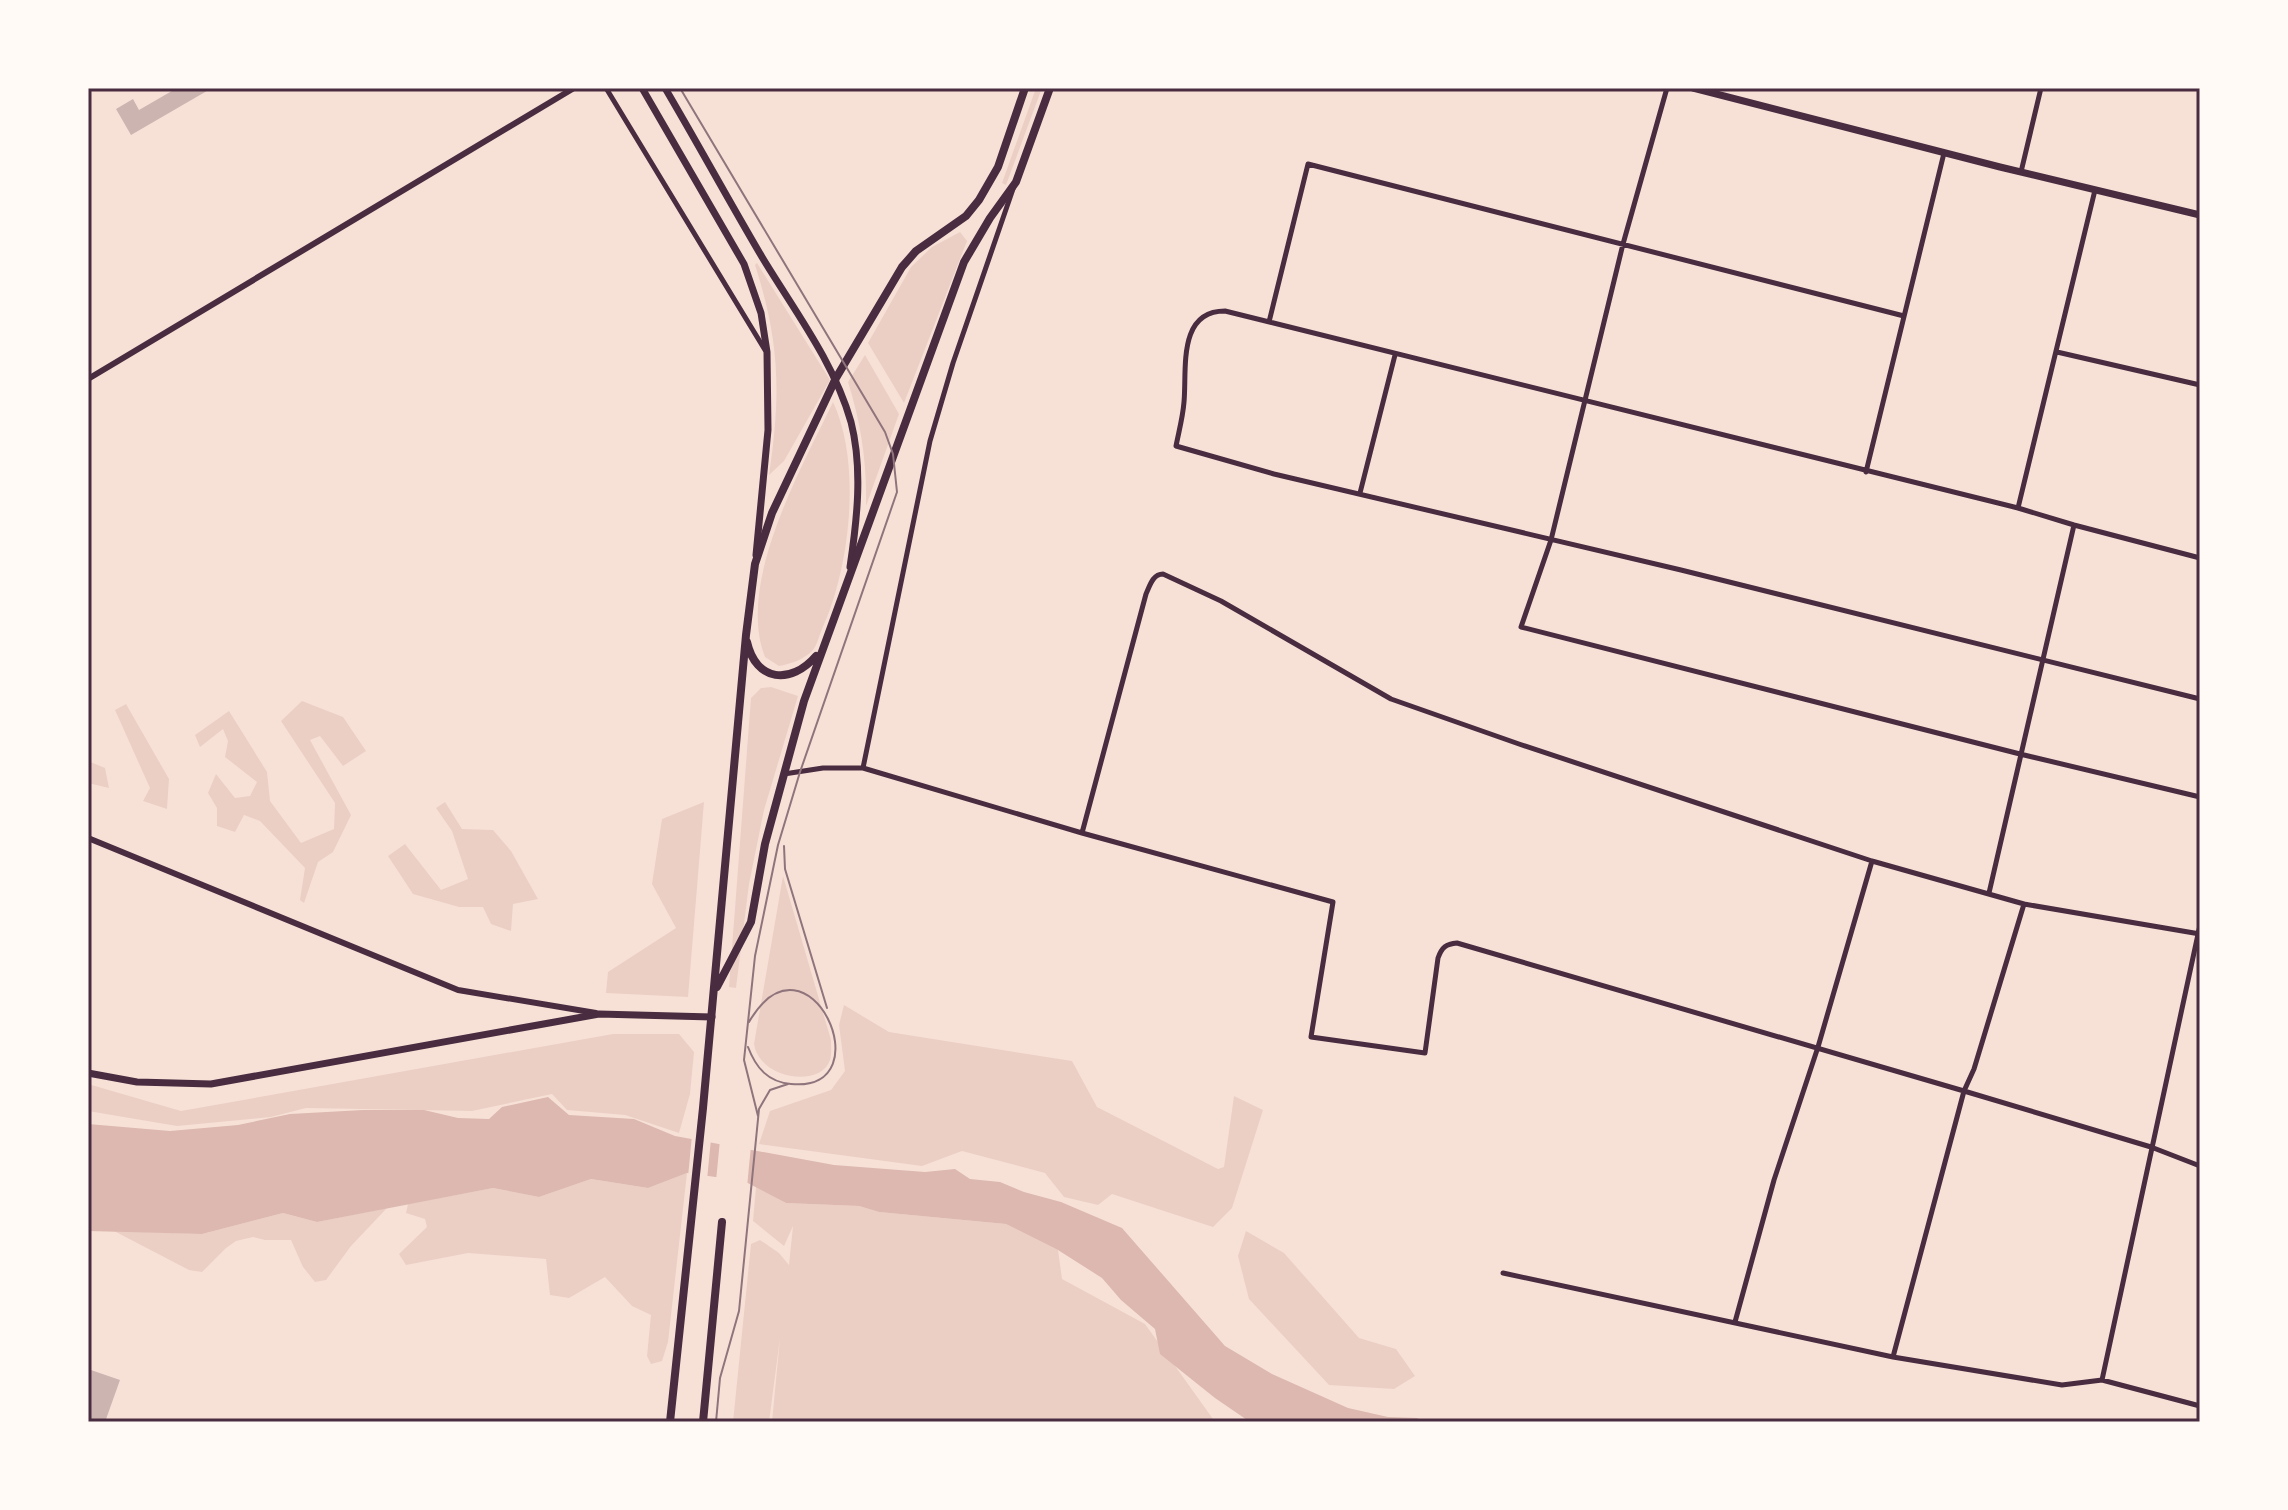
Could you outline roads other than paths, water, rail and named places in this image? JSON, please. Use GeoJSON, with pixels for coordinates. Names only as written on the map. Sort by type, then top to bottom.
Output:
{"type":"FeatureCollection","features":[{"type":"Feature","properties":{"kind":"main road"},"geometry":{"type":"LineString","coordinates":[[642,88],[744,264],[761,313],[767,352],[768,430],[746,635],[693,1218],[670,1422]]}},
{"type":"Feature","properties":{"kind":"main road"},"geometry":{"type":"LineString","coordinates":[[665,88],[836,378],[851,422],[857,462],[855,531],[848,581]]}},
{"type":"Feature","properties":{"kind":"main road"},"geometry":{"type":"LineString","coordinates":[[755,564],[772,513],[836,378],[902,267],[916,251],[966,216],[979,200],[998,167],[1025,88]]}},
{"type":"Feature","properties":{"kind":"main road"},"geometry":{"type":"LineString","coordinates":[[714,993],[751,922],[765,844],[820,653],[964,262],[1016,182],[1050,88]]}},
{"type":"Feature","properties":{"kind":"main road"},"geometry":{"type":"LineString","coordinates":[[1693,88],[1720,92],[1944,153],[2200,215]]}},
{"type":"Feature","properties":{"kind":"main road"},"geometry":{"type":"LineString","coordinates":[[746,635],[753,660],[760,669],[770,674],[795,673],[820,653]]}},
{"type":"Feature","properties":{"kind":"main road"},"geometry":{"type":"LineString","coordinates":[[88,1073],[137,1082],[211,1084],[599,1014],[712,1017]]}},
{"type":"Feature","properties":{"kind":"main road"},"geometry":{"type":"LineString","coordinates":[[703,1422],[722,1222]]}},
{"type":"Feature","properties":{"kind":"street"},"geometry":{"type":"LineString","coordinates":[[88,379],[574,88]]}},
{"type":"Feature","properties":{"kind":"street"},"geometry":{"type":"LineString","coordinates":[[606,88],[767,352]]}},
{"type":"Feature","properties":{"kind":"street"},"geometry":{"type":"LineString","coordinates":[[1667,88],[1623,244],[1551,540],[1521,627],[2200,797]]}},
{"type":"Feature","properties":{"kind":"street"},"geometry":{"type":"LineString","coordinates":[[2021,172],[2041,88]]}},
{"type":"Feature","properties":{"kind":"street"},"geometry":{"type":"LineString","coordinates":[[1866,472],[1944,153]]}},
{"type":"Feature","properties":{"kind":"street"},"geometry":{"type":"LineString","coordinates":[[1269,322],[1308,164],[1904,316]]}},
{"type":"Feature","properties":{"kind":"street"},"geometry":{"type":"LineString","coordinates":[[863,768],[930,441],[953,363],[1016,182]]}},
{"type":"Feature","properties":{"kind":"street"},"geometry":{"type":"LineString","coordinates":[[2018,508],[2095,188]]}},
{"type":"Feature","properties":{"kind":"street"},"geometry":{"type":"LineString","coordinates":[[2200,558],[2018,508],[1225,311],[1210,311],[1200,318],[1188,343],[1183,369],[1184,401],[1176,446],[1274,474],[1696,573],[2200,699]]}},
{"type":"Feature","properties":{"kind":"street"},"geometry":{"type":"LineString","coordinates":[[2057,352],[2200,385]]}},
{"type":"Feature","properties":{"kind":"street"},"geometry":{"type":"LineString","coordinates":[[1360,493],[1395,355]]}},
{"type":"Feature","properties":{"kind":"street"},"geometry":{"type":"LineString","coordinates":[[1989,893],[2074,525]]}},
{"type":"Feature","properties":{"kind":"street"},"geometry":{"type":"LineString","coordinates":[[1082,833],[1146,594],[1152,580],[1163,574],[1221,601],[1391,699],[1519,744],[1872,861],[2024,904],[2199,934]]}},
{"type":"Feature","properties":{"kind":"street"},"geometry":{"type":"LineString","coordinates":[[783,775],[823,768],[863,768],[1082,833],[1333,902],[1311,1037],[1425,1053],[1438,958],[1442,949],[1457,943],[1818,1047],[2151,1147],[2200,1166]]}},
{"type":"Feature","properties":{"kind":"street"},"geometry":{"type":"LineString","coordinates":[[88,838],[458,990],[599,1014]]}},
{"type":"Feature","properties":{"kind":"street"},"geometry":{"type":"LineString","coordinates":[[1735,1322],[1774,1180],[1818,1047],[1872,861]]}},
{"type":"Feature","properties":{"kind":"street"},"geometry":{"type":"LineString","coordinates":[[1893,1357],[1964,1091],[1974,1069],[2024,904]]}},
{"type":"Feature","properties":{"kind":"street"},"geometry":{"type":"LineString","coordinates":[[2102,1380],[2200,925]]}},
{"type":"Feature","properties":{"kind":"street"},"geometry":{"type":"LineString","coordinates":[[1503,1273],[1893,1357],[2062,1385],[2102,1380],[2200,1406]]}},
{"type":"Feature","properties":{"kind":"tram line"},"geometry":{"type":"LineString","coordinates":[[680,88],[885,432],[893,454],[897,492],[800,772],[778,845],[755,956],[744,1060],[758,1116]]}},
{"type":"Feature","properties":{"kind":"tram line"},"geometry":{"type":"LineString","coordinates":[[784,846],[785,869],[827,1008]]}},
{"type":"Feature","properties":{"kind":"tram line"},"geometry":{"type":"LineString","coordinates":[[748,1047],[764,1073],[791,1084],[819,1080],[833,1064],[835,1042],[828,1018],[813,1000],[794,990],[772,996],[749,1022]]}},
{"type":"Feature","properties":{"kind":"tram line"},"geometry":{"type":"LineString","coordinates":[[716,1422],[720,1378],[739,1311],[759,1109],[770,1090],[788,1084]]}}]}
